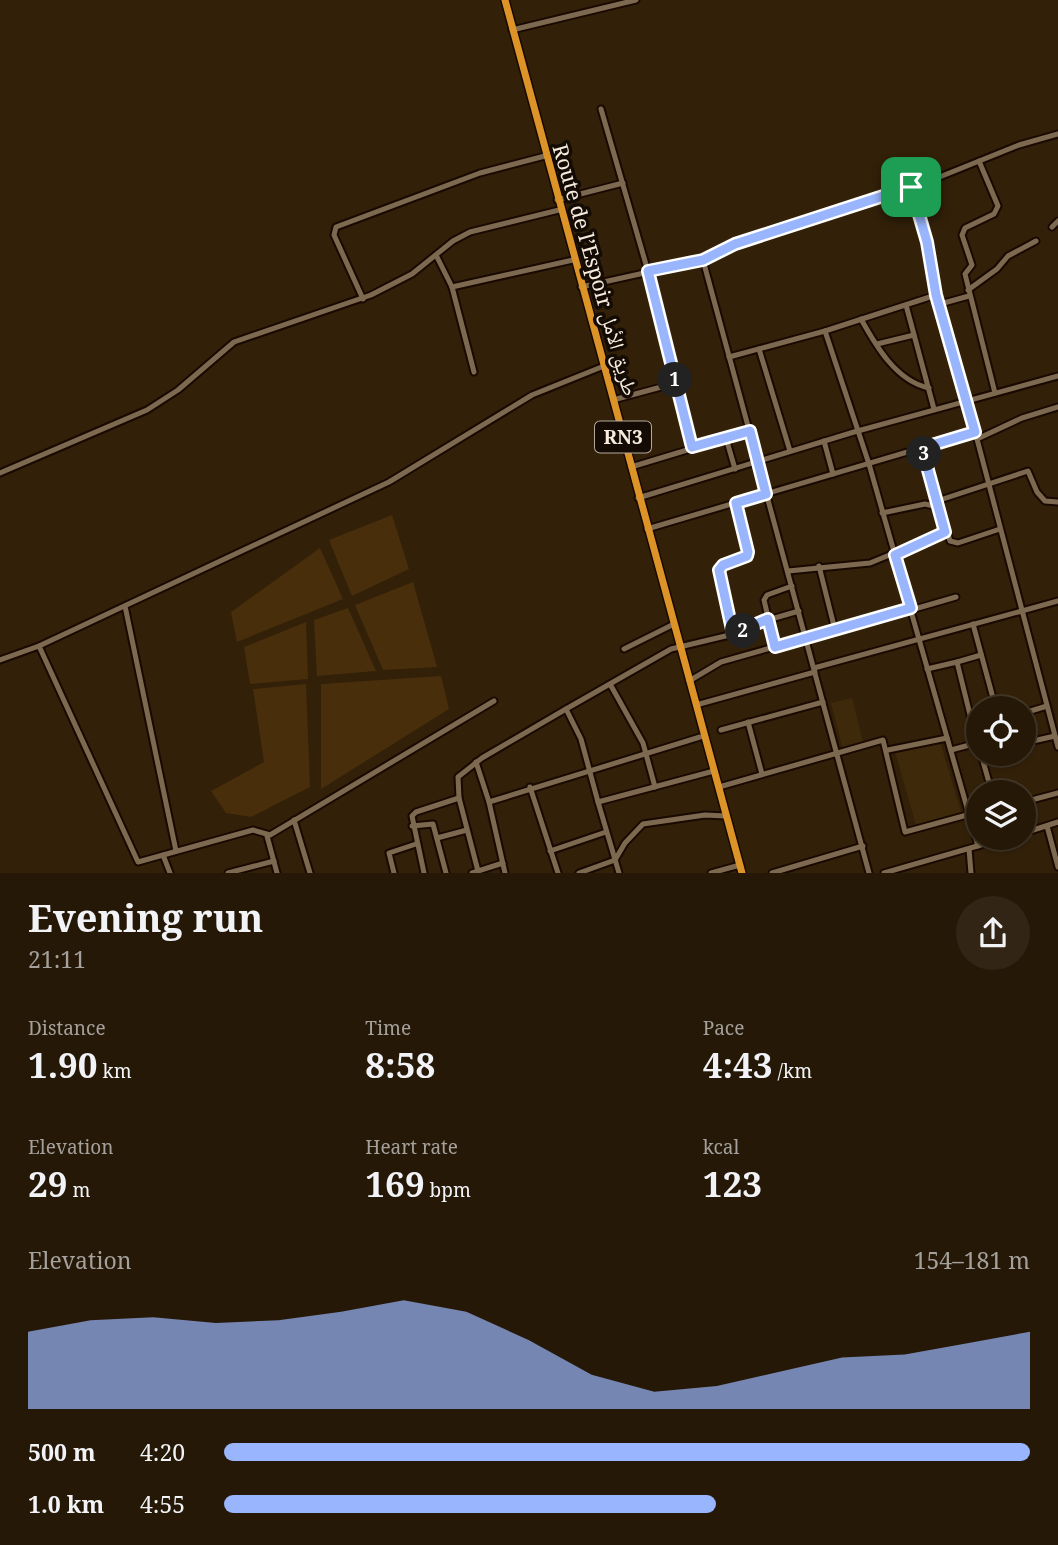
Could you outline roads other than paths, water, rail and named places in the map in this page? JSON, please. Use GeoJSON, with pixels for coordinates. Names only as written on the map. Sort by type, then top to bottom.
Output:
{"type":"FeatureCollection","features":[{"type":"Feature","properties":{"kind":"highway","name":"Route de l’Espoir طريق الأمل"},"geometry":{"type":"LineString","coordinates":[[505,0],[559,210],[741,869]]}},
{"type":"Feature","properties":{"kind":"street"},"geometry":{"type":"LineString","coordinates":[[512,30],[636,0]]}},
{"type":"Feature","properties":{"kind":"street"},"geometry":{"type":"LineString","coordinates":[[601,108],[648,271],[692,447]]}},
{"type":"Feature","properties":{"kind":"street"},"geometry":{"type":"LineString","coordinates":[[581,287],[703,260],[735,244],[911,187],[1058,134]]}},
{"type":"Feature","properties":{"kind":"street"},"geometry":{"type":"LineString","coordinates":[[363,299],[334,235],[336,227],[480,173],[545,156]]}},
{"type":"Feature","properties":{"kind":"street"},"geometry":{"type":"LineString","coordinates":[[979,161],[998,206],[991,216],[962,231],[972,265],[965,274],[968,293],[995,393]]}},
{"type":"Feature","properties":{"kind":"street"},"geometry":{"type":"LineString","coordinates":[[557,200],[623,183]]}},
{"type":"Feature","properties":{"kind":"street"},"geometry":{"type":"LineString","coordinates":[[911,187],[927,242],[936,295],[967,401],[1058,747]]}},
{"type":"Feature","properties":{"kind":"street"},"geometry":{"type":"LineString","coordinates":[[0,473],[147,410],[178,390],[234,342],[363,299],[412,274],[463,235],[483,227],[559,210]]}},
{"type":"Feature","properties":{"kind":"street"},"geometry":{"type":"LineString","coordinates":[[1052,227],[1058,221]]}},
{"type":"Feature","properties":{"kind":"street"},"geometry":{"type":"LineString","coordinates":[[940,304],[968,293],[1008,256],[1036,241]]}},
{"type":"Feature","properties":{"kind":"street"},"geometry":{"type":"LineString","coordinates":[[436,255],[452,287],[474,372]]}},
{"type":"Feature","properties":{"kind":"street"},"geometry":{"type":"LineString","coordinates":[[452,287],[573,260]]}},
{"type":"Feature","properties":{"kind":"street"},"geometry":{"type":"LineString","coordinates":[[703,260],[869,873]]}},
{"type":"Feature","properties":{"kind":"street"},"geometry":{"type":"LineString","coordinates":[[729,357],[825,331],[936,295]]}},
{"type":"Feature","properties":{"kind":"street"},"geometry":{"type":"LineString","coordinates":[[906,305],[934,409]]}},
{"type":"Feature","properties":{"kind":"street"},"geometry":{"type":"LineString","coordinates":[[861,319],[877,344],[905,377],[929,388]]}},
{"type":"Feature","properties":{"kind":"street"},"geometry":{"type":"LineString","coordinates":[[825,331],[869,464],[966,806]]}},
{"type":"Feature","properties":{"kind":"street"},"geometry":{"type":"LineString","coordinates":[[877,344],[914,335]]}},
{"type":"Feature","properties":{"kind":"street"},"geometry":{"type":"LineString","coordinates":[[759,349],[790,451]]}},
{"type":"Feature","properties":{"kind":"street"},"geometry":{"type":"LineString","coordinates":[[0,660],[39,646],[389,482],[532,395],[604,366]]}},
{"type":"Feature","properties":{"kind":"street"},"geometry":{"type":"LineString","coordinates":[[638,498],[858,430],[1058,376]]}},
{"type":"Feature","properties":{"kind":"street"},"geometry":{"type":"LineString","coordinates":[[613,400],[676,383]]}},
{"type":"Feature","properties":{"kind":"street"},"geometry":{"type":"LineString","coordinates":[[647,529],[922,448],[976,436],[1058,407]]}},
{"type":"Feature","properties":{"kind":"street"},"geometry":{"type":"LineString","coordinates":[[631,467],[750,431]]}},
{"type":"Feature","properties":{"kind":"street"},"geometry":{"type":"LineString","coordinates":[[726,438],[735,469]]}},
{"type":"Feature","properties":{"kind":"street"},"geometry":{"type":"LineString","coordinates":[[824,440],[833,474]]}},
{"type":"Feature","properties":{"kind":"street"},"geometry":{"type":"LineString","coordinates":[[922,448],[945,532],[955,544],[1000,529]]}},
{"type":"Feature","properties":{"kind":"street"},"geometry":{"type":"LineString","coordinates":[[882,513],[938,504],[1028,471],[1037,492],[1045,501],[1058,502]]}},
{"type":"Feature","properties":{"kind":"street"},"geometry":{"type":"LineString","coordinates":[[733,634],[719,580],[723,565],[747,556],[748,552],[736,503]]}},
{"type":"Feature","properties":{"kind":"street"},"geometry":{"type":"LineString","coordinates":[[788,571],[870,563],[895,555],[945,532]]}},
{"type":"Feature","properties":{"kind":"street"},"geometry":{"type":"LineString","coordinates":[[819,566],[835,631]]}},
{"type":"Feature","properties":{"kind":"street"},"geometry":{"type":"LineString","coordinates":[[775,647],[764,600],[767,595],[792,586]]}},
{"type":"Feature","properties":{"kind":"street"},"geometry":{"type":"LineString","coordinates":[[689,681],[721,662],[956,597]]}},
{"type":"Feature","properties":{"kind":"street"},"geometry":{"type":"LineString","coordinates":[[696,705],[1058,601]]}},
{"type":"Feature","properties":{"kind":"street"},"geometry":{"type":"LineString","coordinates":[[125,606],[176,851]]}},
{"type":"Feature","properties":{"kind":"street"},"geometry":{"type":"LineString","coordinates":[[503,863],[475,872],[459,797],[458,777],[476,762],[680,646],[733,634],[768,619],[799,611]]}},
{"type":"Feature","properties":{"kind":"street"},"geometry":{"type":"LineString","coordinates":[[624,649],[674,624]]}},
{"type":"Feature","properties":{"kind":"street"},"geometry":{"type":"LineString","coordinates":[[973,624],[992,696]]}},
{"type":"Feature","properties":{"kind":"street"},"geometry":{"type":"LineString","coordinates":[[39,646],[138,862],[253,830],[267,836]]}},
{"type":"Feature","properties":{"kind":"street"},"geometry":{"type":"LineString","coordinates":[[927,669],[981,655]]}},
{"type":"Feature","properties":{"kind":"street"},"geometry":{"type":"LineString","coordinates":[[957,662],[966,699]]}},
{"type":"Feature","properties":{"kind":"street"},"geometry":{"type":"LineString","coordinates":[[610,684],[646,752],[655,787]]}},
{"type":"Feature","properties":{"kind":"street"},"geometry":{"type":"LineString","coordinates":[[267,836],[494,701]]}},
{"type":"Feature","properties":{"kind":"street"},"geometry":{"type":"LineString","coordinates":[[721,730],[823,702]]}},
{"type":"Feature","properties":{"kind":"street"},"geometry":{"type":"LineString","coordinates":[[1036,709],[1047,706]]}},
{"type":"Feature","properties":{"kind":"street"},"geometry":{"type":"LineString","coordinates":[[566,709],[581,739],[619,873]]}},
{"type":"Feature","properties":{"kind":"street"},"geometry":{"type":"LineString","coordinates":[[748,722],[762,774]]}},
{"type":"Feature","properties":{"kind":"street"},"geometry":{"type":"LineString","coordinates":[[1036,740],[1055,736]]}},
{"type":"Feature","properties":{"kind":"street"},"geometry":{"type":"LineString","coordinates":[[489,803],[530,787],[700,737]]}},
{"type":"Feature","properties":{"kind":"street"},"geometry":{"type":"LineString","coordinates":[[888,750],[947,738]]}},
{"type":"Feature","properties":{"kind":"street"},"geometry":{"type":"LineString","coordinates":[[719,787],[881,740],[885,741],[888,750],[905,832],[966,815]]}},
{"type":"Feature","properties":{"kind":"street"},"geometry":{"type":"LineString","coordinates":[[951,750],[966,747]]}},
{"type":"Feature","properties":{"kind":"street"},"geometry":{"type":"LineString","coordinates":[[476,762],[489,803],[505,873]]}},
{"type":"Feature","properties":{"kind":"street"},"geometry":{"type":"LineString","coordinates":[[597,802],[715,771]]}},
{"type":"Feature","properties":{"kind":"street"},"geometry":{"type":"LineString","coordinates":[[530,787],[558,873]]}},
{"type":"Feature","properties":{"kind":"street"},"geometry":{"type":"LineString","coordinates":[[1036,799],[1058,793]]}},
{"type":"Feature","properties":{"kind":"street"},"geometry":{"type":"LineString","coordinates":[[424,873],[412,826],[414,813],[459,797]]}},
{"type":"Feature","properties":{"kind":"street"},"geometry":{"type":"LineString","coordinates":[[579,873],[615,860],[625,843],[643,824],[705,815],[726,816]]}},
{"type":"Feature","properties":{"kind":"street"},"geometry":{"type":"LineString","coordinates":[[294,820],[310,873]]}},
{"type":"Feature","properties":{"kind":"street"},"geometry":{"type":"LineString","coordinates":[[1036,829],[1058,822]]}},
{"type":"Feature","properties":{"kind":"street"},"geometry":{"type":"LineString","coordinates":[[412,826],[432,823],[446,873]]}},
{"type":"Feature","properties":{"kind":"street"},"geometry":{"type":"LineString","coordinates":[[1047,826],[1058,867]]}},
{"type":"Feature","properties":{"kind":"street"},"geometry":{"type":"LineString","coordinates":[[437,838],[467,830]]}},
{"type":"Feature","properties":{"kind":"street"},"geometry":{"type":"LineString","coordinates":[[550,851],[606,832]]}},
{"type":"Feature","properties":{"kind":"street"},"geometry":{"type":"LineString","coordinates":[[267,836],[277,873]]}},
{"type":"Feature","properties":{"kind":"street"},"geometry":{"type":"LineString","coordinates":[[394,873],[389,853],[416,844]]}},
{"type":"Feature","properties":{"kind":"street"},"geometry":{"type":"LineString","coordinates":[[772,873],[863,846]]}},
{"type":"Feature","properties":{"kind":"street"},"geometry":{"type":"LineString","coordinates":[[884,873],[904,870],[966,850]]}},
{"type":"Feature","properties":{"kind":"street"},"geometry":{"type":"LineString","coordinates":[[969,850],[971,873]]}},
{"type":"Feature","properties":{"kind":"street"},"geometry":{"type":"LineString","coordinates":[[163,855],[170,873]]}},
{"type":"Feature","properties":{"kind":"street"},"geometry":{"type":"LineString","coordinates":[[228,873],[274,861]]}},
{"type":"Feature","properties":{"kind":"street"},"geometry":{"type":"LineString","coordinates":[[711,873],[741,869]]}}]}
